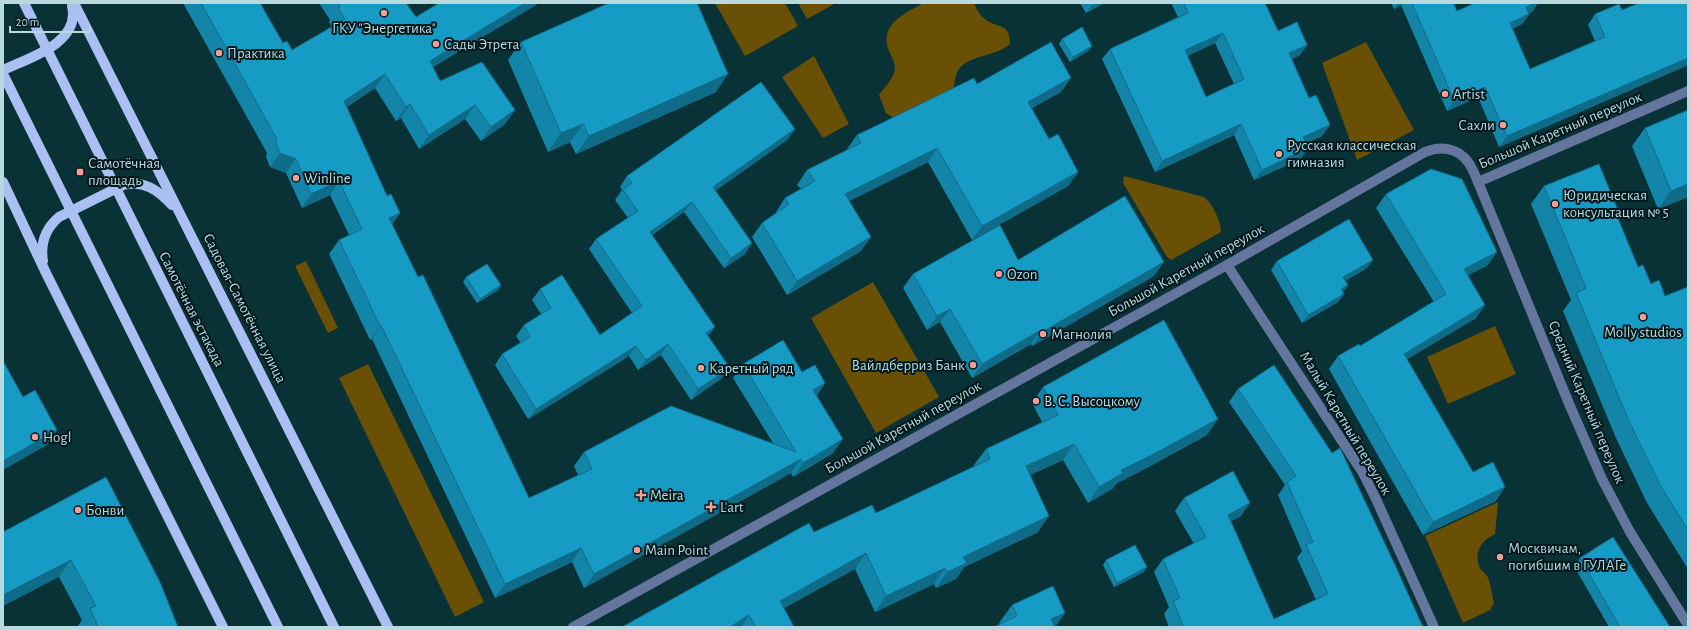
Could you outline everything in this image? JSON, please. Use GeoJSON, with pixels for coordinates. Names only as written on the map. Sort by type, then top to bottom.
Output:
{"type":"FeatureCollection","features":[{"type":"Feature","properties":{"kind":"main road","name":"Самотёчная эстакада"},"geometry":{"type":"LineString","coordinates":[[24,3],[334,627]]}},
{"type":"Feature","properties":{"kind":"main road"},"geometry":{"type":"LineString","coordinates":[[3,70],[64,38],[71,26],[73,18],[72,3]]}},
{"type":"Feature","properties":{"kind":"main road","name":"Садовая-Самотёчная улица"},"geometry":{"type":"LineString","coordinates":[[72,3],[181,215],[388,627]]}},
{"type":"Feature","properties":{"kind":"main road"},"geometry":{"type":"LineString","coordinates":[[3,74],[278,627]]}},
{"type":"Feature","properties":{"kind":"main road"},"geometry":{"type":"LineString","coordinates":[[3,182],[46,272],[223,627]]}},
{"type":"Feature","properties":{"kind":"main road"},"geometry":{"type":"LineString","coordinates":[[46,272],[42,255],[42,246],[47,230],[52,223],[59,217],[123,185],[138,183],[153,188],[181,215]]}},
{"type":"Feature","properties":{"kind":"street","name":"Большой Каретный переулок"},"geometry":{"type":"LineString","coordinates":[[573,627],[1227,264],[1361,187],[1434,148],[1446,148],[1456,152],[1468,161],[1478,182],[1688,91]]}},
{"type":"Feature","properties":{"kind":"street","name":"Средний Каретный переулок"},"geometry":{"type":"LineString","coordinates":[[1478,182],[1570,406],[1602,479],[1630,532],[1688,625]]}},
{"type":"Feature","properties":{"kind":"street","name":"Малый Каретный переулок"},"geometry":{"type":"LineString","coordinates":[[1227,264],[1363,473],[1434,627]]}},
{"type":"Feature","properties":{"kind":"shaded area"},"geometry":{"type":"Polygon","coordinates":[[[715,3],[785,3],[798,26],[745,56],[715,3]]]}},
{"type":"Feature","properties":{"kind":"shaded area"},"geometry":{"type":"Polygon","coordinates":[[[798,3],[836,3],[807,19],[798,3]]]}},
{"type":"Feature","properties":{"kind":"shaded area"},"geometry":{"type":"Polygon","coordinates":[[[924,3],[974,3],[978,12],[983,18],[1002,27],[1008,32],[1010,44],[998,51],[969,61],[963,65],[957,73],[953,90],[897,120],[886,113],[879,95],[895,71],[894,62],[887,44],[887,36],[889,29],[898,18],[924,3]]]}},
{"type":"Feature","properties":{"kind":"shaded area"},"geometry":{"type":"Polygon","coordinates":[[[1366,42],[1414,130],[1357,160],[1322,63],[1366,42]]]}},
{"type":"Feature","properties":{"kind":"shaded area"},"geometry":{"type":"Polygon","coordinates":[[[814,56],[849,124],[823,138],[782,77],[814,56]]]}},
{"type":"Feature","properties":{"kind":"shaded area"},"geometry":{"type":"Polygon","coordinates":[[[1124,176],[1204,197],[1216,213],[1220,223],[1221,232],[1171,260],[1167,257],[1123,183],[1124,176]]]}},
{"type":"Feature","properties":{"kind":"shaded area"},"geometry":{"type":"Polygon","coordinates":[[[306,261],[338,328],[328,333],[295,266],[306,261]]]}},
{"type":"Feature","properties":{"kind":"shaded area"},"geometry":{"type":"Polygon","coordinates":[[[873,282],[939,397],[876,433],[811,318],[873,282]]]}},
{"type":"Feature","properties":{"kind":"shaded area"},"geometry":{"type":"Polygon","coordinates":[[[1495,326],[1516,374],[1448,404],[1427,357],[1495,326]]]}},
{"type":"Feature","properties":{"kind":"shaded area"},"geometry":{"type":"Polygon","coordinates":[[[368,364],[484,602],[455,617],[339,378],[368,364]]]}},
{"type":"Feature","properties":{"kind":"shaded area"},"geometry":{"type":"Polygon","coordinates":[[[1498,502],[1495,534],[1482,544],[1477,558],[1480,568],[1487,575],[1494,603],[1490,610],[1463,623],[1425,536],[1498,502]]]}},
{"type":"Feature","properties":{"kind":"building"},"geometry":{"type":"Polygon","coordinates":[[[201,3],[260,3],[283,43],[287,41],[292,50],[345,19],[338,8],[340,7],[338,3],[406,3],[416,17],[439,3],[525,3],[430,61],[440,81],[482,62],[515,110],[491,127],[475,105],[429,135],[410,104],[406,107],[385,74],[344,101],[387,196],[391,194],[400,213],[389,218],[418,277],[423,275],[529,498],[592,469],[584,452],[671,406],[796,452],[743,364],[783,340],[802,372],[815,365],[825,383],[813,390],[843,439],[803,463],[801,459],[594,574],[581,548],[505,584],[339,240],[362,229],[339,181],[311,194],[296,159],[280,153],[276,143],[277,139],[201,3]]]}},
{"type":"Feature","properties":{"kind":"building"},"geometry":{"type":"Polygon","coordinates":[[[609,3],[697,3],[728,74],[589,136],[583,124],[561,133],[521,42],[609,3]]]}},
{"type":"Feature","properties":{"kind":"building"},"geometry":{"type":"Polygon","coordinates":[[[1184,3],[1265,3],[1278,31],[1297,22],[1307,45],[1289,53],[1309,98],[1316,95],[1330,125],[1303,137],[1308,148],[1262,170],[1241,124],[1162,161],[1110,49],[1188,13],[1184,3]],[[1223,33],[1185,50],[1206,97],[1244,79],[1223,33]]]}},
{"type":"Feature","properties":{"kind":"building"},"geometry":{"type":"Polygon","coordinates":[[[1412,3],[1453,3],[1457,11],[1475,3],[1535,3],[1526,7],[1529,14],[1510,23],[1530,69],[1605,37],[1595,14],[1619,4],[1622,10],[1639,3],[1688,3],[1688,58],[1507,136],[1485,87],[1454,100],[1412,3]]]}},
{"type":"Feature","properties":{"kind":"building"},"geometry":{"type":"Polygon","coordinates":[[[1082,27],[1092,46],[1073,57],[1062,39],[1082,27]]]}},
{"type":"Feature","properties":{"kind":"building"},"geometry":{"type":"Polygon","coordinates":[[[1051,42],[1071,78],[1028,102],[1049,139],[1058,134],[1078,172],[982,226],[937,148],[845,194],[871,237],[797,281],[762,223],[789,204],[785,198],[815,181],[807,170],[861,143],[857,135],[974,78],[977,84],[1051,42]]]}},
{"type":"Feature","properties":{"kind":"building"},"geometry":{"type":"Polygon","coordinates":[[[761,82],[795,129],[713,187],[752,243],[731,258],[692,202],[650,232],[715,327],[706,333],[730,368],[698,389],[668,344],[646,360],[636,346],[536,409],[502,354],[530,337],[524,325],[551,308],[540,289],[562,275],[600,335],[642,306],[596,239],[638,211],[623,190],[632,183],[627,176],[761,82]]]}},
{"type":"Feature","properties":{"kind":"building"},"geometry":{"type":"Polygon","coordinates":[[[1688,110],[1688,184],[1671,191],[1645,128],[1688,110]]]}},
{"type":"Feature","properties":{"kind":"building"},"geometry":{"type":"Polygon","coordinates":[[[1599,164],[1620,215],[1617,216],[1638,267],[1643,265],[1651,284],[1659,280],[1665,296],[1688,287],[1688,530],[1660,485],[1628,419],[1576,293],[1586,288],[1544,186],[1599,164]]]}},
{"type":"Feature","properties":{"kind":"building"},"geometry":{"type":"Polygon","coordinates":[[[1431,169],[1462,179],[1497,252],[1464,269],[1485,305],[1404,354],[1473,472],[1493,462],[1505,487],[1433,522],[1338,356],[1359,344],[1360,346],[1446,294],[1386,194],[1431,169]]]}},
{"type":"Feature","properties":{"kind":"building"},"geometry":{"type":"Polygon","coordinates":[[[1125,196],[1164,262],[1042,332],[1041,330],[982,364],[950,309],[937,316],[913,274],[1000,225],[1018,260],[1125,196]]]}},
{"type":"Feature","properties":{"kind":"building"},"geometry":{"type":"Polygon","coordinates":[[[1349,219],[1373,260],[1343,277],[1348,285],[1341,289],[1344,294],[1308,315],[1277,261],[1349,219]]]}},
{"type":"Feature","properties":{"kind":"building"},"geometry":{"type":"Polygon","coordinates":[[[487,264],[501,285],[480,299],[466,277],[487,264]]]}},
{"type":"Feature","properties":{"kind":"building"},"geometry":{"type":"Polygon","coordinates":[[[1164,320],[1218,419],[1121,470],[1123,473],[1099,487],[1074,444],[1026,466],[1049,516],[963,557],[967,563],[947,572],[945,568],[886,596],[866,553],[780,601],[794,627],[756,627],[749,615],[730,627],[622,627],[809,523],[814,532],[872,505],[876,513],[990,459],[986,449],[1058,415],[1043,387],[1164,320]]]}},
{"type":"Feature","properties":{"kind":"building"},"geometry":{"type":"Polygon","coordinates":[[[3,361],[23,397],[35,390],[57,430],[3,461],[3,361]]]}},
{"type":"Feature","properties":{"kind":"building"},"geometry":{"type":"Polygon","coordinates":[[[1274,365],[1332,453],[1340,448],[1423,627],[1184,627],[1173,601],[1180,598],[1163,559],[1206,537],[1184,498],[1233,471],[1250,503],[1228,515],[1274,619],[1328,594],[1306,545],[1313,542],[1287,482],[1296,476],[1238,389],[1274,365]]]}},
{"type":"Feature","properties":{"kind":"building"},"geometry":{"type":"Polygon","coordinates":[[[106,477],[160,582],[178,627],[98,627],[90,608],[96,606],[71,560],[3,595],[3,532],[106,477]]]}},
{"type":"Feature","properties":{"kind":"building"},"geometry":{"type":"Polygon","coordinates":[[[1613,537],[1670,627],[1620,627],[1580,558],[1613,537]]]}},
{"type":"Feature","properties":{"kind":"building"},"geometry":{"type":"Polygon","coordinates":[[[1135,545],[1147,567],[1117,583],[1106,560],[1135,545]]]}},
{"type":"Feature","properties":{"kind":"building"},"geometry":{"type":"Polygon","coordinates":[[[1053,586],[1065,613],[1051,619],[1055,627],[994,627],[1017,616],[1012,605],[1053,586]]]}},
{"type":"Feature","properties":{"kind":"place","name":"ГКУ \"Энергетика\""},"geometry":{"type":"Point","coordinates":[384,13]}},
{"type":"Feature","properties":{"kind":"place","name":"Сады Этрета"},"geometry":{"type":"Point","coordinates":[436,44]}},
{"type":"Feature","properties":{"kind":"place","name":"Практика"},"geometry":{"type":"Point","coordinates":[219,53]}},
{"type":"Feature","properties":{"kind":"place","name":"Artist"},"geometry":{"type":"Point","coordinates":[1445,94]}},
{"type":"Feature","properties":{"kind":"place","name":"Сахли"},"geometry":{"type":"Point","coordinates":[1503,125]}},
{"type":"Feature","properties":{"kind":"place","name":"Русская классическая гимназия"},"geometry":{"type":"Point","coordinates":[1279,154]}},
{"type":"Feature","properties":{"kind":"place","name":"Самотёчная площадь"},"geometry":{"type":"Point","coordinates":[80,172]}},
{"type":"Feature","properties":{"kind":"place","name":"Winline"},"geometry":{"type":"Point","coordinates":[296,178]}},
{"type":"Feature","properties":{"kind":"place","name":"Юридическая консультация № 5"},"geometry":{"type":"Point","coordinates":[1555,204]}},
{"type":"Feature","properties":{"kind":"place","name":"Ozon"},"geometry":{"type":"Point","coordinates":[999,274]}},
{"type":"Feature","properties":{"kind":"place","name":"Molly studios"},"geometry":{"type":"Point","coordinates":[1643,317]}},
{"type":"Feature","properties":{"kind":"place","name":"Магнолия"},"geometry":{"type":"Point","coordinates":[1043,334]}},
{"type":"Feature","properties":{"kind":"place","name":"Вайлдберриз Банк"},"geometry":{"type":"Point","coordinates":[973,365]}},
{"type":"Feature","properties":{"kind":"place","name":"Каретный ряд"},"geometry":{"type":"Point","coordinates":[701,368]}},
{"type":"Feature","properties":{"kind":"place","name":"В. С. Высоцкому"},"geometry":{"type":"Point","coordinates":[1036,401]}},
{"type":"Feature","properties":{"kind":"place","name":"Hogl"},"geometry":{"type":"Point","coordinates":[35,437]}},
{"type":"Feature","properties":{"kind":"place","name":"Meira"},"geometry":{"type":"Point","coordinates":[641,495]}},
{"type":"Feature","properties":{"kind":"place","name":"L'art"},"geometry":{"type":"Point","coordinates":[711,507]}},
{"type":"Feature","properties":{"kind":"place","name":"Бонви"},"geometry":{"type":"Point","coordinates":[78,510]}},
{"type":"Feature","properties":{"kind":"place","name":"Main Point"},"geometry":{"type":"Point","coordinates":[637,550]}},
{"type":"Feature","properties":{"kind":"place","name":"Москвичам, погибшим в ГУЛАГе"},"geometry":{"type":"Point","coordinates":[1500,557]}}]}
